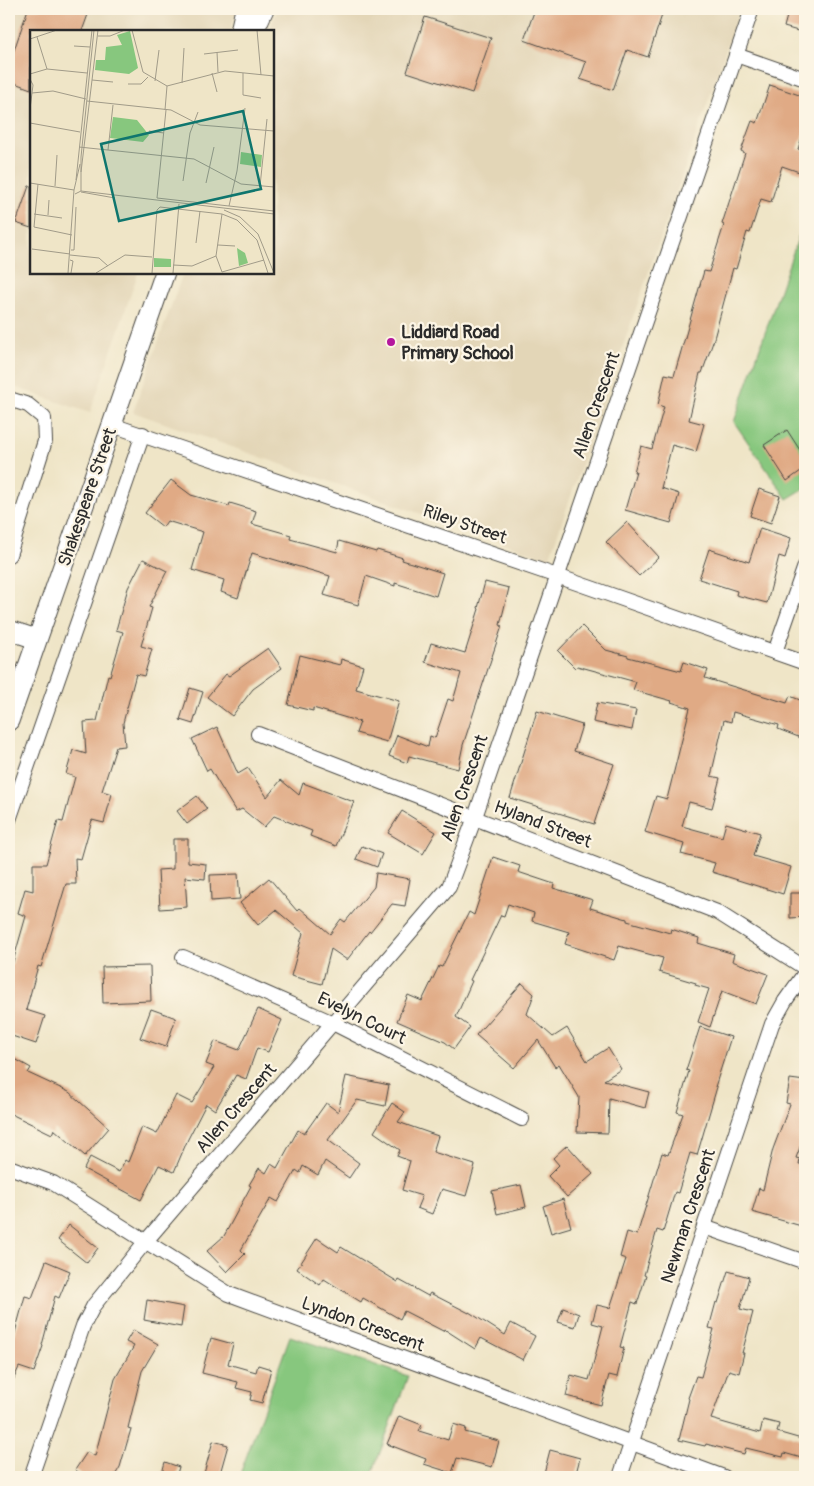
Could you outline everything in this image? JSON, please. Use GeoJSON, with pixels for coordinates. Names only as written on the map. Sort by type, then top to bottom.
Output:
{"type":"FeatureCollection","features":[{"type":"Feature","properties":{"kind":"street"},"geometry":{"type":"LineString","coordinates":[[240,30],[245,9]]}},
{"type":"Feature","properties":{"kind":"street"},"geometry":{"type":"LineString","coordinates":[[254,30],[264,9]]}},
{"type":"Feature","properties":{"kind":"street","name":"Allen Crescent"},"geometry":{"type":"LineString","coordinates":[[31,1477],[83,1326],[94,1305],[146,1241],[449,887],[475,817],[752,9]]}},
{"type":"Feature","properties":{"kind":"street"},"geometry":{"type":"LineString","coordinates":[[736,55],[805,79]]}},
{"type":"Feature","properties":{"kind":"street","name":"Shakespeare Street"},"geometry":{"type":"LineString","coordinates":[[9,721],[164,274]]}},
{"type":"Feature","properties":{"kind":"street"},"geometry":{"type":"LineString","coordinates":[[9,399],[28,405],[44,418],[45,441],[9,555]]}},
{"type":"Feature","properties":{"kind":"street","name":"Riley Street"},"geometry":{"type":"LineString","coordinates":[[112,425],[143,434],[805,662]]}},
{"type":"Feature","properties":{"kind":"street","name":"Shakespeare Street"},"geometry":{"type":"LineString","coordinates":[[9,820],[143,434]]}},
{"type":"Feature","properties":{"kind":"street"},"geometry":{"type":"LineString","coordinates":[[775,652],[805,566]]}},
{"type":"Feature","properties":{"kind":"street"},"geometry":{"type":"LineString","coordinates":[[9,630],[36,640]]}},
{"type":"Feature","properties":{"kind":"street","name":"Hyland Street"},"geometry":{"type":"LineString","coordinates":[[258,734],[717,912],[805,968]]}},
{"type":"Feature","properties":{"kind":"street","name":"Evelyn Court"},"geometry":{"type":"LineString","coordinates":[[183,956],[333,1023],[522,1119]]}},
{"type":"Feature","properties":{"kind":"street","name":"Newman Crescent"},"geometry":{"type":"LineString","coordinates":[[620,1477],[772,1024],[785,1001],[805,973]]}},
{"type":"Feature","properties":{"kind":"street","name":"Lyndon Crescent"},"geometry":{"type":"LineString","coordinates":[[9,1167],[53,1182],[229,1294],[724,1477]]}},
{"type":"Feature","properties":{"kind":"street"},"geometry":{"type":"LineString","coordinates":[[704,1227],[805,1262]]}},
{"type":"Feature","properties":{"kind":"shaded area"},"geometry":{"type":"Polygon","coordinates":[[[9,9],[238,9],[230,30],[30,30],[30,274],[138,274],[90,413],[9,385],[9,9]]]}},
{"type":"Feature","properties":{"kind":"shaded area","name":"Liddiard Road Primary School"},"geometry":{"type":"Polygon","coordinates":[[[277,9],[740,9],[549,559],[133,412],[183,274],[274,274],[274,30],[269,30],[277,9]]]}},
{"type":"Feature","properties":{"kind":"green space"},"geometry":{"type":"Polygon","coordinates":[[[805,218],[805,488],[787,499],[734,422],[805,218]]]}},
{"type":"Feature","properties":{"kind":"green space"},"geometry":{"type":"Polygon","coordinates":[[[290,1336],[408,1376],[371,1477],[239,1477],[290,1336]]]}},
{"type":"Feature","properties":{"kind":"building"},"geometry":{"type":"Polygon","coordinates":[[[28,9],[90,9],[82,30],[30,30],[30,89],[9,81],[9,65],[28,9]]]}},
{"type":"Feature","properties":{"kind":"building"},"geometry":{"type":"Polygon","coordinates":[[[535,9],[664,9],[648,57],[627,50],[613,90],[580,79],[586,62],[524,40],[535,9]]]}},
{"type":"Feature","properties":{"kind":"building"},"geometry":{"type":"Polygon","coordinates":[[[789,9],[805,9],[805,33],[784,27],[789,9]]]}},
{"type":"Feature","properties":{"kind":"building"},"geometry":{"type":"Polygon","coordinates":[[[425,17],[491,38],[472,93],[407,72],[425,17]]]}},
{"type":"Feature","properties":{"kind":"building"},"geometry":{"type":"Polygon","coordinates":[[[770,85],[805,97],[805,128],[798,149],[805,151],[805,174],[782,166],[771,202],[761,199],[750,233],[747,232],[736,269],[733,268],[713,342],[702,373],[700,373],[689,420],[704,424],[696,452],[672,445],[661,488],[679,494],[671,523],[625,510],[641,446],[652,449],[664,407],[658,405],[665,374],[674,376],[704,271],[709,272],[724,225],[722,224],[745,153],[741,151],[752,121],[757,123],[770,85]]]}},
{"type":"Feature","properties":{"kind":"building"},"geometry":{"type":"Polygon","coordinates":[[[29,186],[30,186],[30,228],[16,223],[29,186]]]}},
{"type":"Feature","properties":{"kind":"building"},"geometry":{"type":"Polygon","coordinates":[[[787,430],[805,458],[805,468],[787,481],[764,445],[787,430]]]}},
{"type":"Feature","properties":{"kind":"building"},"geometry":{"type":"Polygon","coordinates":[[[171,480],[191,495],[229,506],[230,503],[256,511],[252,524],[291,535],[290,539],[337,552],[339,541],[403,558],[402,560],[443,573],[436,596],[395,583],[395,586],[366,576],[358,605],[324,595],[330,576],[252,553],[238,598],[221,592],[224,580],[192,570],[203,532],[167,521],[163,527],[145,513],[171,480]]]}},
{"type":"Feature","properties":{"kind":"building"},"geometry":{"type":"Polygon","coordinates":[[[759,489],[780,496],[771,523],[750,516],[759,489]]]}},
{"type":"Feature","properties":{"kind":"building"},"geometry":{"type":"Polygon","coordinates":[[[627,522],[659,557],[639,576],[606,542],[627,522]]]}},
{"type":"Feature","properties":{"kind":"building"},"geometry":{"type":"Polygon","coordinates":[[[760,528],[791,538],[785,558],[779,556],[767,603],[736,595],[737,591],[699,579],[709,549],[749,562],[760,528]]]}},
{"type":"Feature","properties":{"kind":"building"},"geometry":{"type":"Polygon","coordinates":[[[143,559],[167,571],[149,607],[152,608],[141,646],[152,649],[144,676],[136,674],[123,723],[125,746],[116,747],[102,791],[112,794],[104,823],[92,820],[81,859],[75,858],[76,884],[66,884],[41,967],[38,966],[26,1010],[45,1016],[36,1044],[9,1035],[9,964],[12,965],[26,916],[18,913],[25,889],[33,891],[33,864],[46,864],[58,821],[63,822],[75,777],[66,774],[73,750],[86,754],[84,722],[97,721],[108,675],[110,676],[123,632],[116,630],[128,588],[143,559]]]}},
{"type":"Feature","properties":{"kind":"building"},"geometry":{"type":"Polygon","coordinates":[[[485,582],[509,588],[500,625],[502,626],[463,745],[458,769],[409,756],[407,763],[389,756],[397,735],[428,747],[430,736],[435,738],[448,699],[453,701],[461,673],[425,662],[431,643],[465,653],[479,609],[485,582]]]}},
{"type":"Feature","properties":{"kind":"building"},"geometry":{"type":"Polygon","coordinates":[[[582,626],[606,650],[681,671],[684,662],[708,670],[705,678],[787,703],[790,696],[805,702],[805,728],[801,738],[778,729],[779,725],[733,712],[731,722],[724,720],[711,776],[720,778],[712,808],[689,802],[682,826],[722,837],[726,823],[760,833],[753,856],[791,867],[783,894],[712,872],[715,863],[681,854],[684,844],[645,832],[656,796],[667,799],[690,708],[633,690],[636,682],[577,666],[575,668],[558,651],[582,626]]]}},
{"type":"Feature","properties":{"kind":"building"},"geometry":{"type":"Polygon","coordinates":[[[268,648],[282,668],[253,689],[232,716],[207,697],[226,674],[229,676],[268,648]]]}},
{"type":"Feature","properties":{"kind":"building"},"geometry":{"type":"Polygon","coordinates":[[[300,655],[340,665],[341,659],[363,666],[356,689],[399,701],[387,742],[356,733],[360,722],[313,708],[313,711],[288,705],[300,655]]]}},
{"type":"Feature","properties":{"kind":"building"},"geometry":{"type":"Polygon","coordinates":[[[190,688],[203,692],[193,724],[180,720],[190,688]]]}},
{"type":"Feature","properties":{"kind":"building"},"geometry":{"type":"Polygon","coordinates":[[[597,703],[636,710],[632,730],[593,722],[597,703]]]}},
{"type":"Feature","properties":{"kind":"building"},"geometry":{"type":"Polygon","coordinates":[[[537,711],[582,725],[574,751],[614,764],[594,824],[510,798],[537,711]]]}},
{"type":"Feature","properties":{"kind":"building"},"geometry":{"type":"Polygon","coordinates":[[[217,727],[238,774],[248,768],[267,797],[281,780],[299,795],[303,783],[354,802],[336,846],[310,836],[312,831],[274,816],[264,827],[242,809],[236,812],[210,769],[207,771],[192,739],[217,727]]]}},
{"type":"Feature","properties":{"kind":"building"},"geometry":{"type":"Polygon","coordinates":[[[197,796],[207,809],[187,824],[177,811],[197,796]]]}},
{"type":"Feature","properties":{"kind":"building"},"geometry":{"type":"Polygon","coordinates":[[[402,811],[436,832],[423,854],[388,833],[402,811]]]}},
{"type":"Feature","properties":{"kind":"building"},"geometry":{"type":"Polygon","coordinates":[[[173,839],[188,839],[188,862],[206,864],[205,879],[185,877],[187,907],[160,909],[158,870],[173,869],[173,839]]]}},
{"type":"Feature","properties":{"kind":"building"},"geometry":{"type":"Polygon","coordinates":[[[362,846],[382,854],[377,867],[356,859],[362,846]]]}},
{"type":"Feature","properties":{"kind":"building"},"geometry":{"type":"Polygon","coordinates":[[[493,857],[520,866],[518,872],[554,884],[553,888],[593,900],[590,908],[670,933],[671,929],[699,938],[698,943],[734,954],[732,961],[768,974],[756,1004],[722,991],[710,1027],[698,1022],[709,989],[659,972],[663,958],[619,946],[614,960],[565,944],[569,932],[532,921],[534,913],[508,904],[504,916],[501,915],[470,980],[472,981],[456,1017],[470,1027],[454,1049],[445,1042],[397,1021],[408,995],[422,1001],[439,966],[442,967],[469,912],[474,915],[493,857]]]}},
{"type":"Feature","properties":{"kind":"building"},"geometry":{"type":"Polygon","coordinates":[[[376,873],[410,879],[405,906],[392,904],[347,960],[331,949],[322,984],[291,976],[303,933],[276,910],[258,925],[240,903],[269,878],[297,911],[300,908],[330,934],[341,919],[345,922],[374,887],[376,873]]]}},
{"type":"Feature","properties":{"kind":"building"},"geometry":{"type":"Polygon","coordinates":[[[238,874],[240,899],[211,901],[210,875],[238,874]]]}},
{"type":"Feature","properties":{"kind":"building"},"geometry":{"type":"Polygon","coordinates":[[[790,893],[805,893],[805,917],[790,918],[790,893]]]}},
{"type":"Feature","properties":{"kind":"building"},"geometry":{"type":"Polygon","coordinates":[[[150,966],[151,1001],[103,1003],[102,967],[150,966]]]}},
{"type":"Feature","properties":{"kind":"building"},"geometry":{"type":"Polygon","coordinates":[[[522,983],[534,994],[527,1014],[553,1037],[567,1028],[587,1061],[608,1048],[621,1069],[604,1080],[649,1092],[645,1108],[609,1098],[608,1133],[577,1132],[579,1097],[559,1064],[555,1067],[538,1040],[514,1068],[476,1035],[522,983]]]}},
{"type":"Feature","properties":{"kind":"building"},"geometry":{"type":"Polygon","coordinates":[[[151,1009],[176,1018],[166,1047],[140,1038],[151,1009]]]}},
{"type":"Feature","properties":{"kind":"building"},"geometry":{"type":"Polygon","coordinates":[[[258,1009],[282,1020],[268,1052],[257,1048],[246,1079],[236,1075],[215,1110],[206,1104],[174,1172],[159,1165],[141,1200],[84,1169],[90,1157],[119,1172],[125,1160],[128,1162],[142,1127],[157,1134],[176,1095],[192,1103],[214,1067],[206,1064],[215,1041],[239,1050],[258,1009]]]}},
{"type":"Feature","properties":{"kind":"building"},"geometry":{"type":"Polygon","coordinates":[[[700,1027],[731,1037],[715,1087],[717,1087],[697,1155],[690,1153],[678,1193],[675,1192],[663,1232],[657,1230],[637,1304],[632,1302],[620,1347],[624,1348],[617,1377],[609,1375],[601,1405],[566,1396],[571,1375],[589,1380],[603,1326],[592,1323],[597,1305],[610,1308],[626,1259],[620,1257],[627,1232],[637,1235],[662,1153],[668,1155],[683,1114],[677,1112],[689,1071],[686,1070],[700,1027]]]}},
{"type":"Feature","properties":{"kind":"building"},"geometry":{"type":"Polygon","coordinates":[[[15,1059],[31,1068],[28,1073],[69,1092],[109,1128],[85,1156],[54,1129],[52,1134],[9,1113],[9,1071],[15,1059]]]}},
{"type":"Feature","properties":{"kind":"building"},"geometry":{"type":"Polygon","coordinates":[[[346,1076],[389,1085],[385,1106],[357,1100],[328,1140],[359,1163],[349,1178],[325,1161],[318,1175],[303,1166],[300,1173],[296,1170],[278,1202],[271,1198],[241,1250],[245,1254],[227,1272],[207,1251],[224,1236],[259,1168],[266,1173],[271,1164],[277,1168],[298,1130],[304,1134],[326,1103],[338,1112],[346,1076]]]}},
{"type":"Feature","properties":{"kind":"building"},"geometry":{"type":"Polygon","coordinates":[[[790,1079],[805,1081],[805,1134],[796,1158],[800,1159],[799,1164],[805,1164],[805,1227],[752,1212],[759,1188],[763,1190],[773,1149],[790,1104],[786,1103],[790,1079]]]}},
{"type":"Feature","properties":{"kind":"building"},"geometry":{"type":"Polygon","coordinates":[[[392,1103],[405,1112],[398,1122],[438,1136],[433,1152],[475,1165],[466,1196],[442,1189],[432,1214],[417,1208],[422,1196],[402,1190],[410,1161],[397,1156],[400,1150],[374,1132],[392,1103]]]}},
{"type":"Feature","properties":{"kind":"building"},"geometry":{"type":"Polygon","coordinates":[[[567,1145],[593,1174],[567,1197],[548,1176],[559,1165],[553,1158],[567,1145]]]}},
{"type":"Feature","properties":{"kind":"building"},"geometry":{"type":"Polygon","coordinates":[[[521,1185],[526,1207],[497,1214],[492,1191],[521,1185]]]}},
{"type":"Feature","properties":{"kind":"building"},"geometry":{"type":"Polygon","coordinates":[[[563,1199],[571,1227],[551,1233],[543,1206],[563,1199]]]}},
{"type":"Feature","properties":{"kind":"building"},"geometry":{"type":"Polygon","coordinates":[[[69,1225],[98,1248],[87,1263],[58,1240],[69,1225]]]}},
{"type":"Feature","properties":{"kind":"building"},"geometry":{"type":"Polygon","coordinates":[[[317,1238],[338,1252],[341,1247],[398,1282],[399,1280],[428,1296],[430,1293],[469,1312],[505,1335],[511,1323],[535,1336],[523,1360],[481,1338],[475,1349],[444,1329],[443,1331],[404,1311],[400,1319],[363,1298],[361,1302],[324,1279],[320,1285],[297,1269],[317,1238]]]}},
{"type":"Feature","properties":{"kind":"building"},"geometry":{"type":"Polygon","coordinates":[[[46,1261],[70,1271],[59,1298],[55,1296],[43,1346],[34,1372],[19,1367],[9,1390],[9,1334],[14,1336],[25,1296],[32,1298],[46,1261]]]}},
{"type":"Feature","properties":{"kind":"building"},"geometry":{"type":"Polygon","coordinates":[[[728,1271],[749,1277],[740,1309],[753,1312],[742,1353],[744,1353],[739,1373],[729,1370],[711,1419],[760,1433],[763,1420],[779,1424],[777,1432],[805,1440],[805,1459],[784,1453],[783,1457],[746,1448],[744,1454],[706,1444],[705,1446],[679,1440],[688,1398],[696,1376],[701,1377],[714,1329],[709,1328],[716,1302],[718,1303],[728,1271]]]}},
{"type":"Feature","properties":{"kind":"building"},"geometry":{"type":"Polygon","coordinates":[[[147,1300],[184,1307],[181,1327],[144,1320],[147,1300]]]}},
{"type":"Feature","properties":{"kind":"building"},"geometry":{"type":"Polygon","coordinates":[[[563,1308],[579,1314],[575,1327],[558,1322],[563,1308]]]}},
{"type":"Feature","properties":{"kind":"building"},"geometry":{"type":"Polygon","coordinates":[[[133,1330],[158,1344],[142,1371],[128,1428],[131,1429],[120,1467],[114,1477],[86,1477],[75,1470],[87,1452],[95,1456],[115,1379],[134,1346],[126,1342],[133,1330]]]}},
{"type":"Feature","properties":{"kind":"building"},"geometry":{"type":"Polygon","coordinates":[[[211,1338],[233,1344],[228,1364],[256,1372],[258,1365],[271,1369],[262,1403],[250,1400],[252,1392],[236,1388],[238,1382],[202,1373],[211,1338]]]}},
{"type":"Feature","properties":{"kind":"building"},"geometry":{"type":"Polygon","coordinates":[[[399,1416],[422,1425],[419,1431],[448,1440],[453,1424],[466,1428],[465,1432],[499,1441],[492,1467],[457,1458],[452,1473],[424,1464],[426,1459],[387,1444],[399,1416]]]}},
{"type":"Feature","properties":{"kind":"building"},"geometry":{"type":"Polygon","coordinates":[[[213,1441],[228,1445],[219,1477],[203,1477],[213,1441]]]}},
{"type":"Feature","properties":{"kind":"building"},"geometry":{"type":"Polygon","coordinates":[[[550,1450],[580,1458],[575,1477],[543,1477],[550,1450]]]}},
{"type":"Feature","properties":{"kind":"building"},"geometry":{"type":"Polygon","coordinates":[[[165,1462],[179,1467],[176,1477],[161,1477],[165,1462]]]}},
{"type":"Feature","properties":{"kind":"place","name":"Liddiard Road Primary School"},"geometry":{"type":"Point","coordinates":[391,342]}}]}
